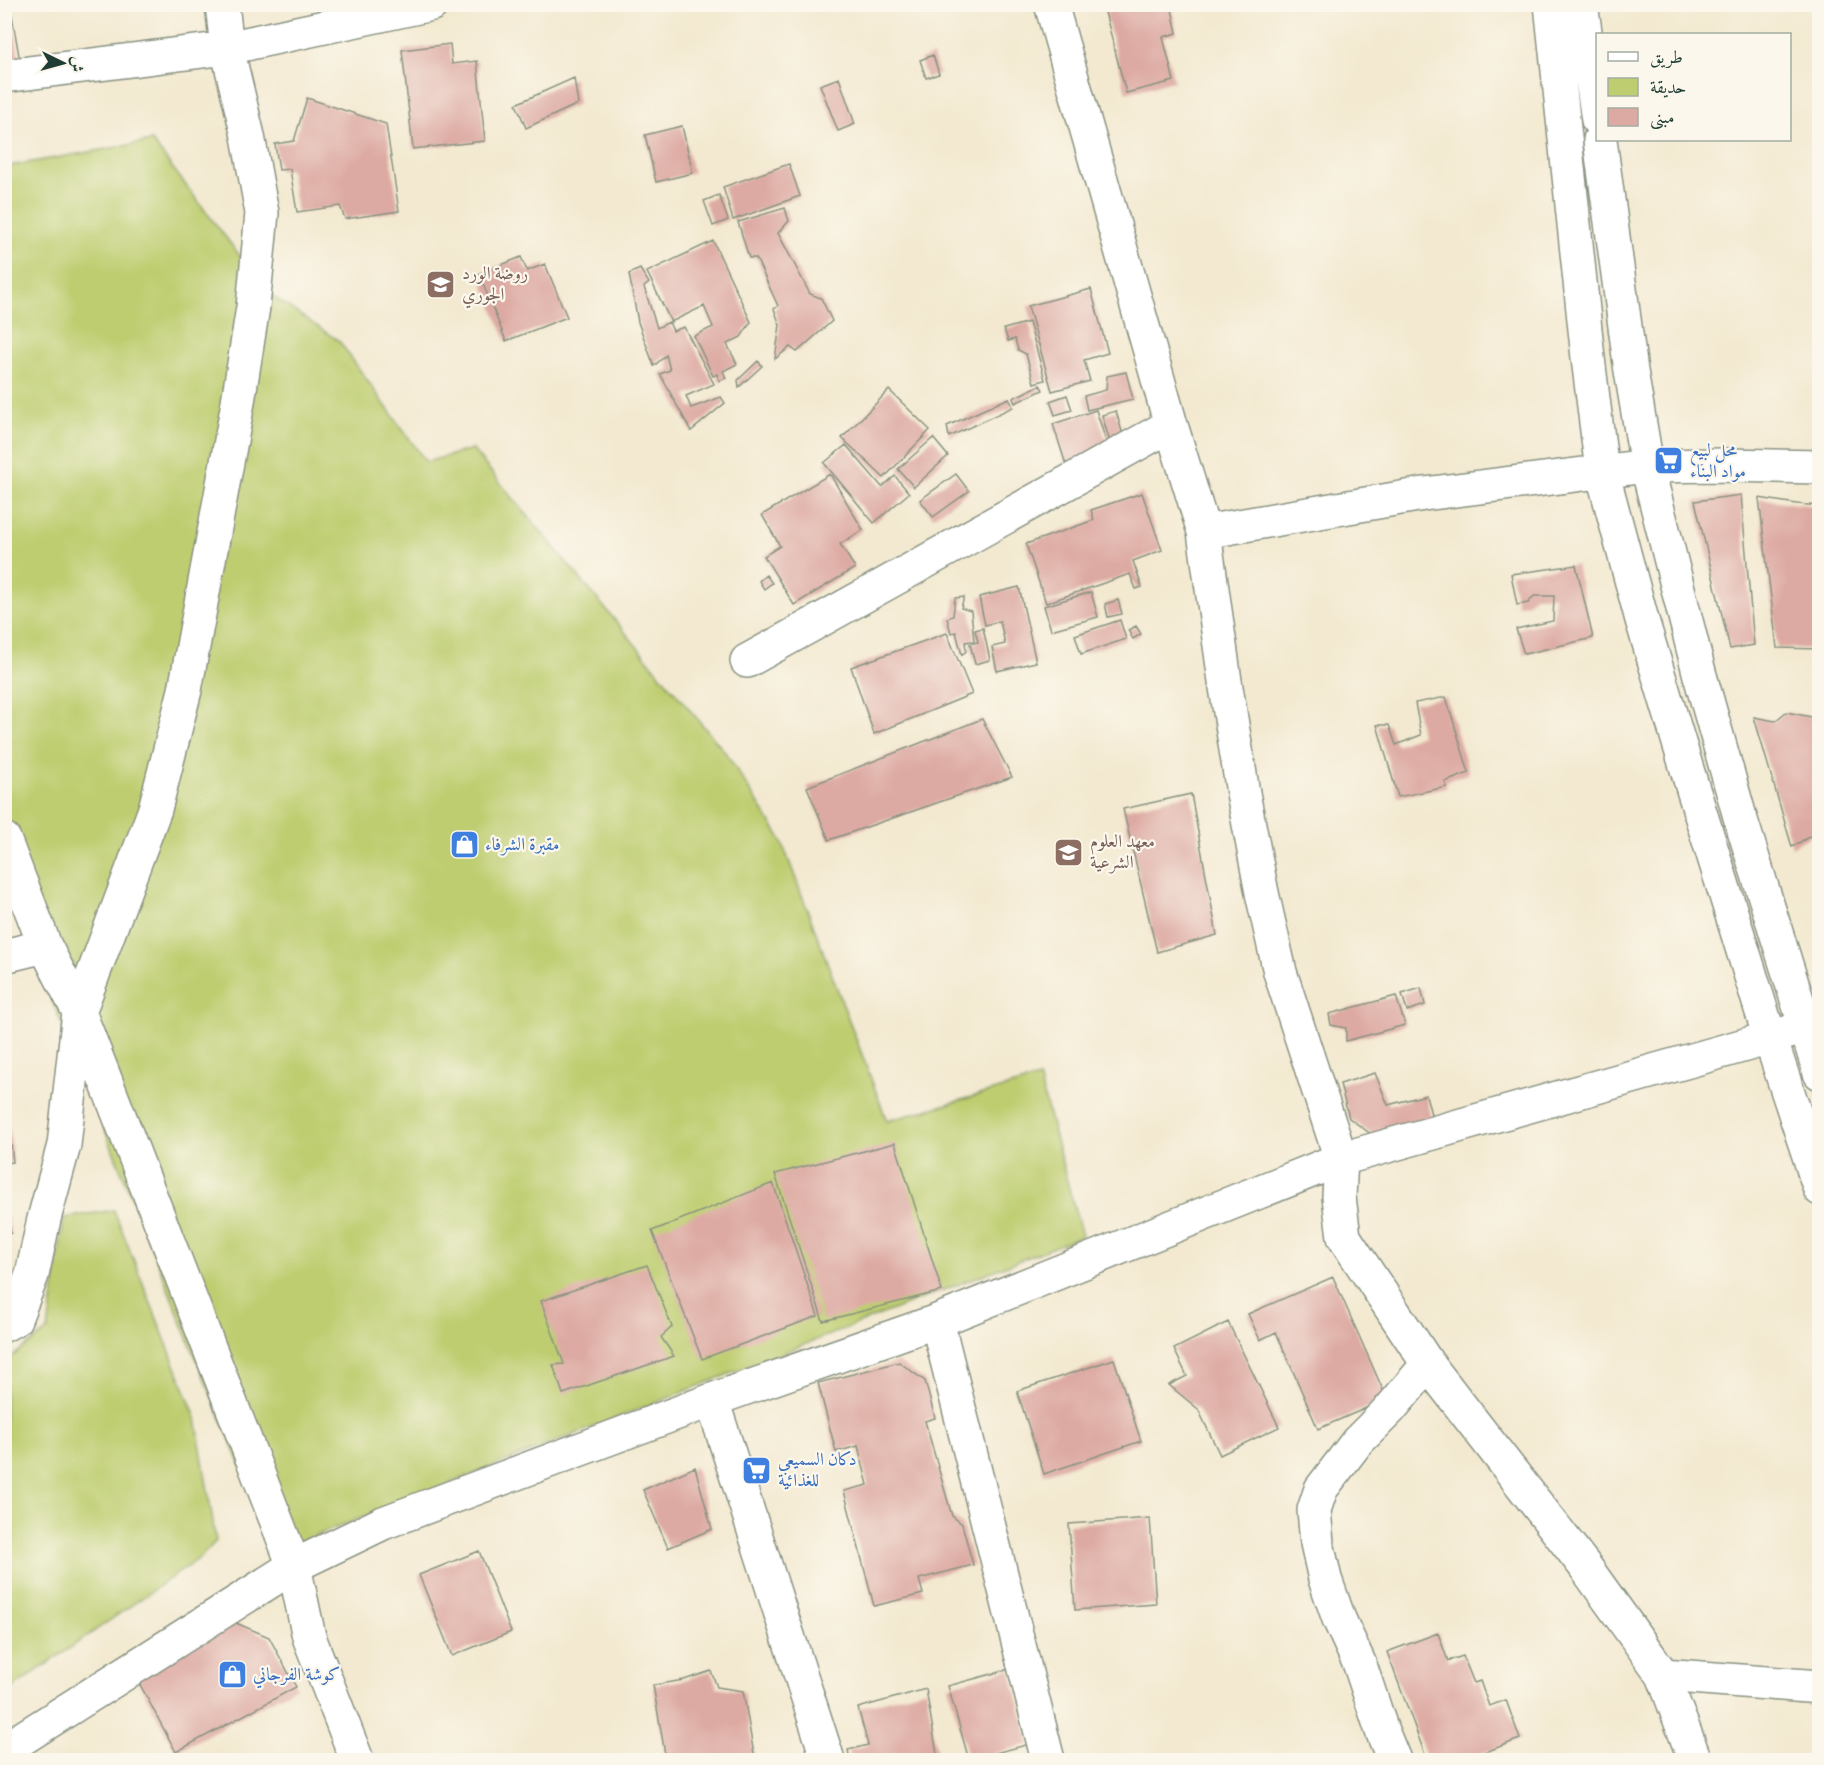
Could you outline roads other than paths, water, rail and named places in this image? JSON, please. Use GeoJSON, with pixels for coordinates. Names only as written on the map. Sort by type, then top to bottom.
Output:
{"type":"FeatureCollection","features":[{"type":"Feature","properties":{"kind":"street"},"geometry":{"type":"LineString","coordinates":[[4,1325],[15,1319],[32,1275],[64,1145],[79,1012],[155,809],[185,690],[237,408],[253,307],[262,213],[248,136],[227,48],[222,4]]}},
{"type":"Feature","properties":{"kind":"street"},"geometry":{"type":"LineString","coordinates":[[4,76],[227,48],[432,4]]}},
{"type":"Feature","properties":{"kind":"street"},"geometry":{"type":"LineString","coordinates":[[1052,4],[1171,424],[1204,532],[1232,726],[1262,893],[1280,972],[1341,1159],[1339,1197],[1344,1238],[1428,1364],[1584,1565],[1663,1676],[1695,1761]]}},
{"type":"Feature","properties":{"kind":"street"},"geometry":{"type":"LineString","coordinates":[[1551,4],[1584,323],[1602,471],[1642,620],[1708,839],[1820,1189]]}},
{"type":"Feature","properties":{"kind":"street"},"geometry":{"type":"LineString","coordinates":[[1581,4],[1596,106]]}},
{"type":"Feature","properties":{"kind":"street"},"geometry":{"type":"LineString","coordinates":[[1600,141],[1631,371],[1647,466],[1736,806],[1820,1073]]}},
{"type":"Feature","properties":{"kind":"street"},"geometry":{"type":"LineString","coordinates":[[747,661],[1171,424]]}},
{"type":"Feature","properties":{"kind":"street"},"geometry":{"type":"LineString","coordinates":[[1204,532],[1424,494],[1647,466],[1820,467]]}},
{"type":"Feature","properties":{"kind":"street"},"geometry":{"type":"LineString","coordinates":[[4,839],[45,946],[79,1012],[294,1566],[309,1637],[357,1761]]}},
{"type":"Feature","properties":{"kind":"street"},"geometry":{"type":"LineString","coordinates":[[4,956],[45,946]]}},
{"type":"Feature","properties":{"kind":"street"},"geometry":{"type":"LineString","coordinates":[[18,1750],[294,1566],[383,1523],[711,1400],[937,1322],[1341,1159],[1805,1027]]}},
{"type":"Feature","properties":{"kind":"street"},"geometry":{"type":"LineString","coordinates":[[937,1322],[1048,1761]]}},
{"type":"Feature","properties":{"kind":"street"},"geometry":{"type":"LineString","coordinates":[[1394,1761],[1360,1665],[1339,1619],[1325,1579],[1317,1543],[1314,1510],[1321,1489],[1350,1451],[1391,1408],[1428,1364]]}},
{"type":"Feature","properties":{"kind":"street"},"geometry":{"type":"LineString","coordinates":[[711,1400],[828,1761]]}},
{"type":"Feature","properties":{"kind":"street"},"geometry":{"type":"LineString","coordinates":[[1663,1676],[1820,1687]]}},
{"type":"Feature","properties":{"kind":"place","name":"روضة الورد الجوري"},"geometry":{"type":"Point","coordinates":[441,284]}},
{"type":"Feature","properties":{"kind":"place","name":"محل لبيع مواد البناء"},"geometry":{"type":"Point","coordinates":[1669,461]}},
{"type":"Feature","properties":{"kind":"place","name":"مقبرة الشرفاء"},"geometry":{"type":"Point","coordinates":[464,845]}},
{"type":"Feature","properties":{"kind":"place","name":"معهد العلوم الشرعية"},"geometry":{"type":"Point","coordinates":[1069,852]}},
{"type":"Feature","properties":{"kind":"place","name":"دكان السميعي للغذائية"},"geometry":{"type":"Point","coordinates":[757,1470]}},
{"type":"Feature","properties":{"kind":"place","name":"كوشة الفرجاني"},"geometry":{"type":"Point","coordinates":[232,1675]}}]}
